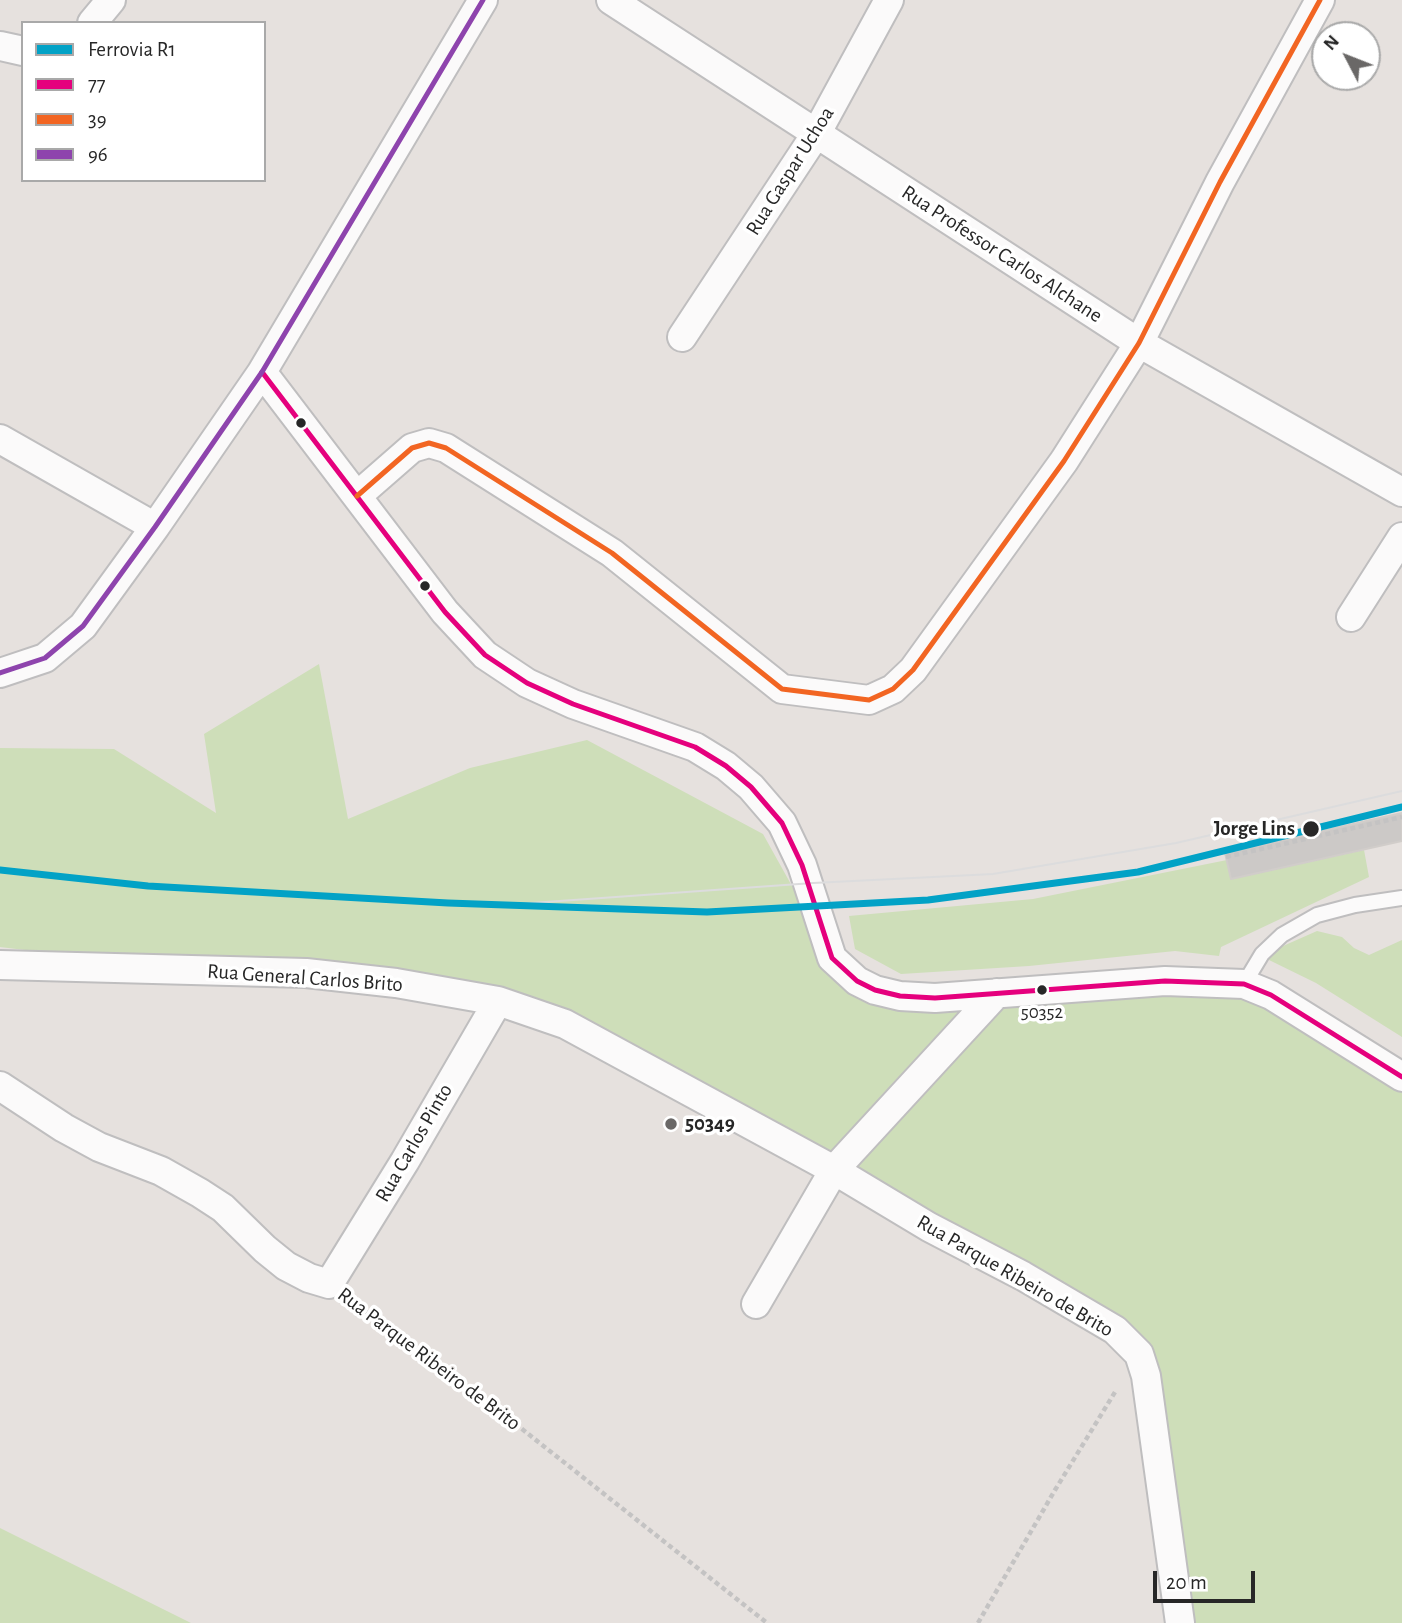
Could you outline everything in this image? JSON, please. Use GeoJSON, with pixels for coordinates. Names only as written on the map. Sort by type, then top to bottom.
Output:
{"type":"FeatureCollection","features":[{"type":"Feature","properties":{"kind":"street"},"geometry":{"type":"LineString","coordinates":[[94,21],[111,0]]}},
{"type":"Feature","properties":{"kind":"street"},"geometry":{"type":"LineString","coordinates":[[0,673],[45,657],[83,626],[155,527],[261,372],[483,0]]}},
{"type":"Feature","properties":{"kind":"street","name":"Rua Professor Carlos Alchane"},"geometry":{"type":"LineString","coordinates":[[611,0],[1139,343],[1402,492]]}},
{"type":"Feature","properties":{"kind":"street","name":"Rua Gaspar Uchoa"},"geometry":{"type":"LineString","coordinates":[[682,337],[816,134],[889,0]]}},
{"type":"Feature","properties":{"kind":"street"},"geometry":{"type":"LineString","coordinates":[[357,496],[411,448],[429,443],[446,448],[612,554],[782,689],[869,700],[893,690],[913,670],[1064,461],[1139,343],[1220,182],[1321,0]]}},
{"type":"Feature","properties":{"kind":"street"},"geometry":{"type":"LineString","coordinates":[[0,46],[21,51]]}},
{"type":"Feature","properties":{"kind":"street"},"geometry":{"type":"LineString","coordinates":[[261,372],[445,612],[485,655],[527,683],[573,704],[695,747],[726,766],[751,787],[782,823],[802,865],[832,958],[857,981],[875,990],[900,996],[935,998],[1165,981],[1244,985],[1271,995],[1402,1077]]}},
{"type":"Feature","properties":{"kind":"street"},"geometry":{"type":"LineString","coordinates":[[0,439],[155,527]]}},
{"type":"Feature","properties":{"kind":"street"},"geometry":{"type":"LineString","coordinates":[[1351,617],[1402,537]]}},
{"type":"Feature","properties":{"kind":"street","name":"Rua General Carlos Brito"},"geometry":{"type":"LineString","coordinates":[[0,965],[306,973],[396,983],[498,1001],[565,1024],[834,1170]]}},
{"type":"Feature","properties":{"kind":"street"},"geometry":{"type":"LineString","coordinates":[[756,1304],[834,1170],[997,993]]}},
{"type":"Feature","properties":{"kind":"street","name":"Rua Carlos Pinto"},"geometry":{"type":"LineString","coordinates":[[329,1284],[405,1161],[498,1001]]}},
{"type":"Feature","properties":{"kind":"street","name":"Rua Parque Ribeiro de Brito"},"geometry":{"type":"LineString","coordinates":[[0,1086],[64,1128],[99,1147],[161,1171],[200,1193],[223,1208],[286,1266],[309,1278],[329,1284]]}},
{"type":"Feature","properties":{"kind":"street","name":"Rua Parque Ribeiro de Brito"},"geometry":{"type":"LineString","coordinates":[[834,1170],[929,1227],[1023,1276],[1115,1330],[1139,1354]]}},
{"type":"Feature","properties":{"kind":"street"},"geometry":{"type":"LineString","coordinates":[[1139,1354],[1146,1376],[1180,1623]]}},
{"type":"Feature","properties":{"kind":"lane"},"geometry":{"type":"LineString","coordinates":[[1244,985],[1262,954],[1282,934],[1317,915],[1355,905],[1402,898]]}},
{"type":"Feature","properties":{"kind":"path"},"geometry":{"type":"LineString","coordinates":[[1226,856],[1402,817]]}},
{"type":"Feature","properties":{"kind":"path","name":"Rua Parque Ribeiro de Brito"},"geometry":{"type":"LineString","coordinates":[[329,1284],[498,1410],[767,1623]]}},
{"type":"Feature","properties":{"kind":"path"},"geometry":{"type":"LineString","coordinates":[[978,1623],[1055,1490],[1139,1354]]}},
{"type":"Feature","properties":{"kind":"green space"},"geometry":{"type":"Polygon","coordinates":[[[319,664],[348,819],[470,768],[587,740],[763,834],[832,958],[935,998],[1218,982],[1402,1088],[1402,1623],[1178,1623],[1139,1354],[528,1011],[0,947],[0,748],[114,749],[216,813],[204,734],[319,664]]]}},
{"type":"Feature","properties":{"kind":"green space"},"geometry":{"type":"Polygon","coordinates":[[[1364,850],[1369,877],[1221,947],[1219,956],[1175,951],[1029,966],[901,974],[855,949],[849,916],[1033,899],[1227,860],[1231,879],[1364,850]]]}},
{"type":"Feature","properties":{"kind":"green space"},"geometry":{"type":"Polygon","coordinates":[[[1317,931],[1342,937],[1354,948],[1369,955],[1402,940],[1402,1037],[1316,983],[1269,960],[1270,953],[1274,950],[1317,931]]]}},
{"type":"Feature","properties":{"kind":"green space"},"geometry":{"type":"Polygon","coordinates":[[[0,1528],[191,1623],[0,1623],[0,1528]]]}},
{"type":"Feature","properties":{"kind":"building","name":"Jorge Lins"},"geometry":{"type":"Polygon","coordinates":[[[1402,813],[1402,841],[1231,879],[1225,853],[1402,813]]]}},
{"type":"Feature","properties":{"kind":"tram line"},"geometry":{"type":"LineString","coordinates":[[503,905],[813,883],[993,874],[1176,843],[1402,791]]}},
{"type":"Feature","properties":{"kind":"rail line","name":"R1"},"geometry":{"type":"LineString","coordinates":[[0,870],[148,886],[448,903],[707,912],[928,900],[1138,872],[1402,807]]}},
{"type":"Feature","properties":{"kind":"transit line","name":"96"},"geometry":{"type":"LineString","coordinates":[[0,673],[45,658],[83,626],[155,527],[262,372],[483,0]]}},
{"type":"Feature","properties":{"kind":"transit line","name":"39"},"geometry":{"type":"LineString","coordinates":[[357,496],[412,448],[429,443],[446,448],[612,553],[782,689],[869,700],[893,689],[913,670],[1064,461],[1139,343],[1220,182],[1320,0]]}},
{"type":"Feature","properties":{"kind":"transit line","name":"77"},"geometry":{"type":"LineString","coordinates":[[262,372],[445,612],[485,655],[527,683],[573,704],[695,747],[726,766],[751,787],[782,823],[802,865],[832,958],[857,981],[875,990],[900,996],[935,998],[1165,981],[1244,984],[1271,995],[1402,1077]]}},
{"type":"Feature","properties":{"kind":"place","name":"Jorge Lins"},"geometry":{"type":"Point","coordinates":[1311,829]}},
{"type":"Feature","properties":{"kind":"place","name":"50352"},"geometry":{"type":"Point","coordinates":[1042,990]}},
{"type":"Feature","properties":{"kind":"place","name":"50349"},"geometry":{"type":"Point","coordinates":[671,1124]}}]}
